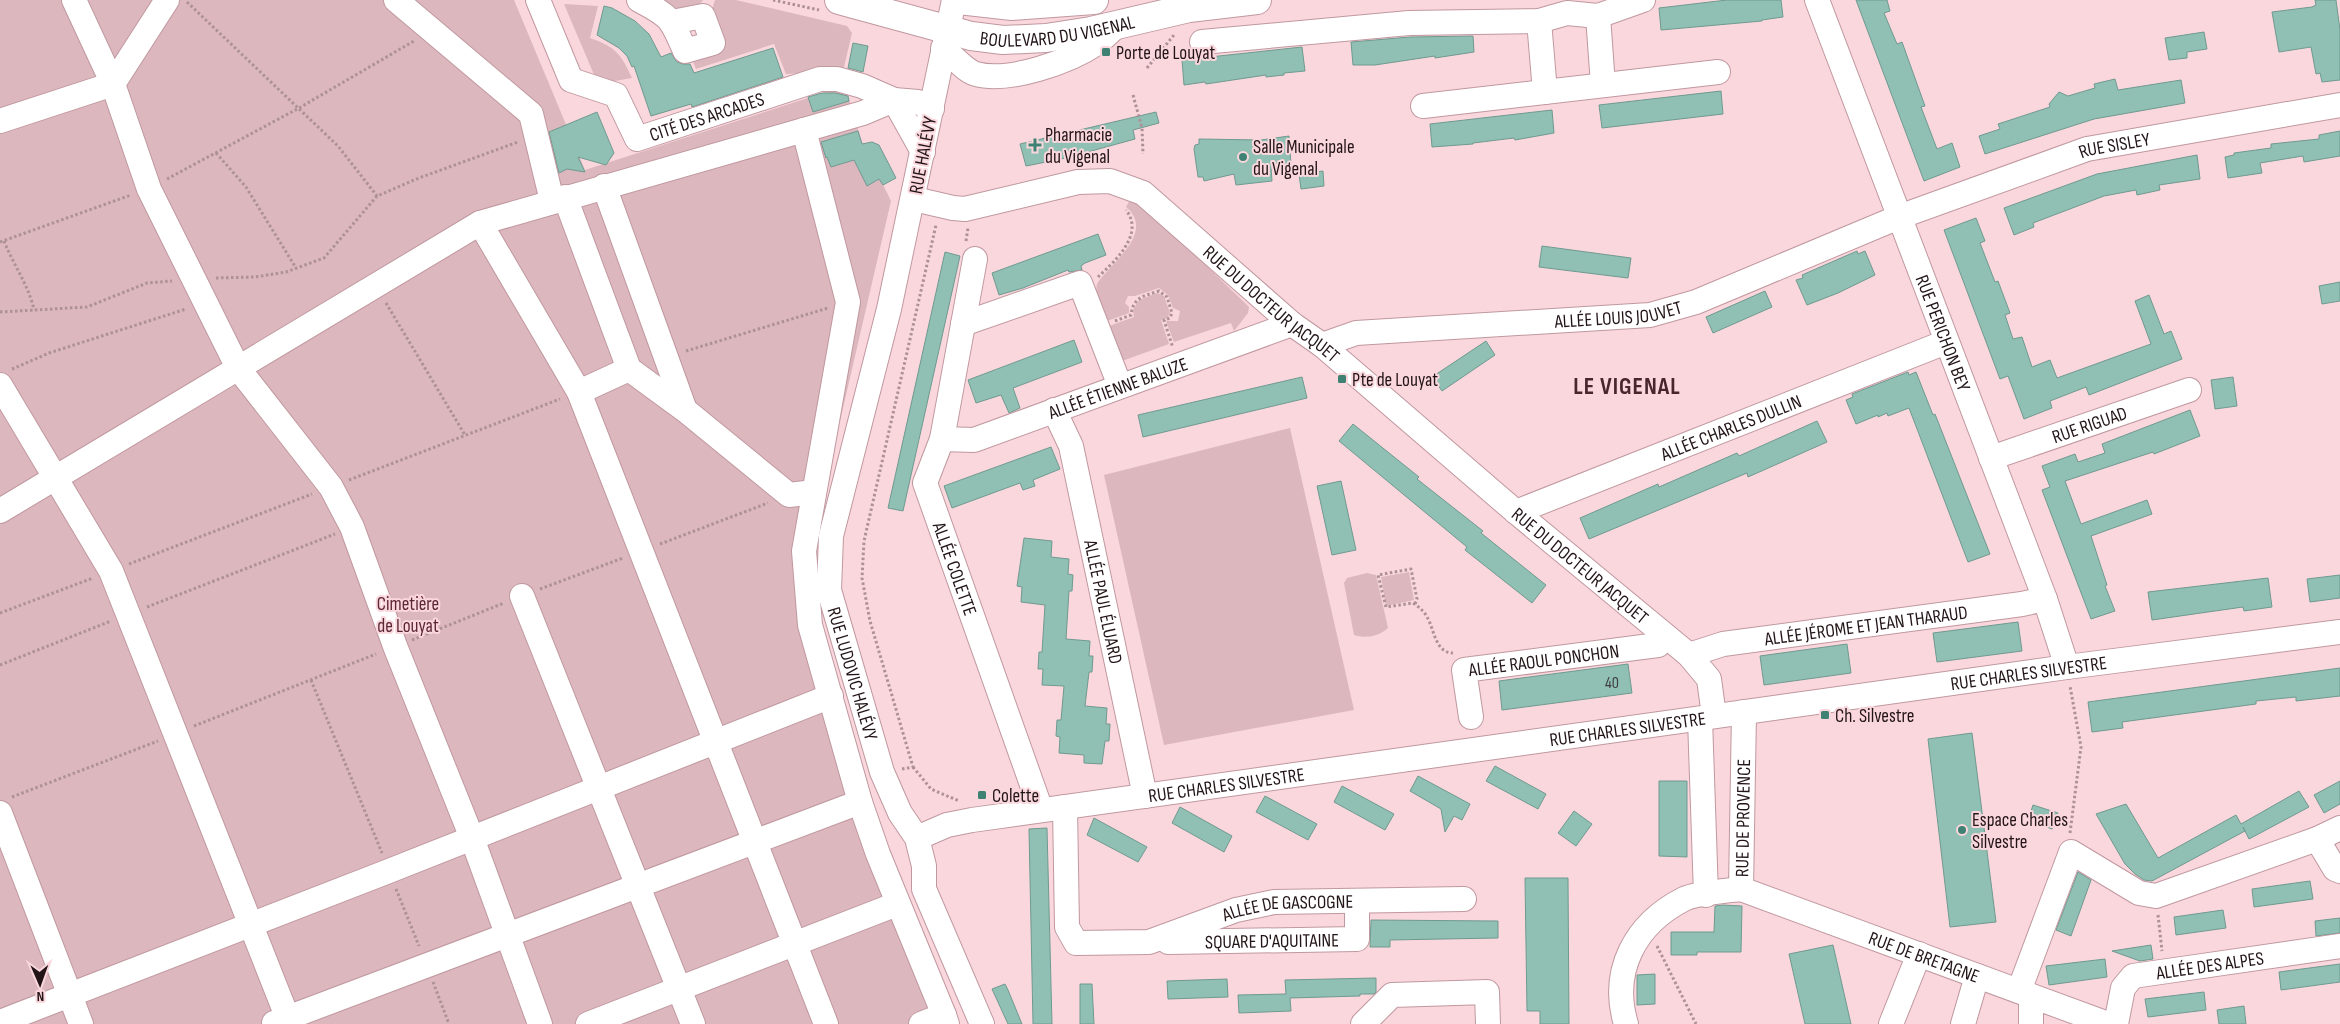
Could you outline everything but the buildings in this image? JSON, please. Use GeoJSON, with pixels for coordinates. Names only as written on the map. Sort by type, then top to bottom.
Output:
{"type":"FeatureCollection","features":[{"type":"Feature","properties":{"kind":"main road","name":"BOULEVARD DU VIGENAL"},"geometry":{"type":"LineString","coordinates":[[839,0],[945,38],[971,36],[1003,40],[1046,38],[1117,25],[1189,8],[1257,0]]}},
{"type":"Feature","properties":{"kind":"main road","name":"BOULEVARD DU VIGENAL"},"geometry":{"type":"LineString","coordinates":[[959,0],[1012,6],[1094,0]]}},
{"type":"Feature","properties":{"kind":"street"},"geometry":{"type":"LineString","coordinates":[[74,0],[113,84],[149,189],[238,368],[331,487],[352,527],[395,646],[472,838],[540,1024]]}},
{"type":"Feature","properties":{"kind":"street"},"geometry":{"type":"LineString","coordinates":[[0,121],[113,84],[167,0]]}},
{"type":"Feature","properties":{"kind":"street"},"geometry":{"type":"LineString","coordinates":[[396,0],[531,114],[536,136],[558,199],[629,369],[685,410],[789,495],[814,492]]}},
{"type":"Feature","properties":{"kind":"street","name":"CITÉ DES ARCADES"},"geometry":{"type":"LineString","coordinates":[[538,0],[571,80],[616,95],[637,139],[820,79],[838,79],[862,86],[894,100]]}},
{"type":"Feature","properties":{"kind":"street"},"geometry":{"type":"LineString","coordinates":[[639,0],[662,13],[672,22]]}},
{"type":"Feature","properties":{"kind":"street","name":"RUE HALÉVY"},"geometry":{"type":"LineString","coordinates":[[889,309],[914,198],[954,0]]}},
{"type":"Feature","properties":{"kind":"street"},"geometry":{"type":"LineString","coordinates":[[1202,42],[1409,23],[1539,21],[1566,6],[1598,16],[1643,0]]}},
{"type":"Feature","properties":{"kind":"street","name":"RUE PERICHON BEY"},"geometry":{"type":"LineString","coordinates":[[1817,0],[2045,599],[2068,674]]}},
{"type":"Feature","properties":{"kind":"street"},"geometry":{"type":"LineString","coordinates":[[1598,16],[1603,85]]}},
{"type":"Feature","properties":{"kind":"street"},"geometry":{"type":"LineString","coordinates":[[1539,21],[1544,92]]}},
{"type":"Feature","properties":{"kind":"street"},"geometry":{"type":"LineString","coordinates":[[945,38],[974,73],[1000,78],[1034,70],[1080,52],[1098,43],[1117,25]]}},
{"type":"Feature","properties":{"kind":"street"},"geometry":{"type":"LineString","coordinates":[[1423,106],[1718,72]]}},
{"type":"Feature","properties":{"kind":"street"},"geometry":{"type":"LineString","coordinates":[[0,511],[480,223],[558,199],[864,113],[894,100],[918,102],[932,109]]}},
{"type":"Feature","properties":{"kind":"street"},"geometry":{"type":"LineString","coordinates":[[894,100],[923,152]]}},
{"type":"Feature","properties":{"kind":"street","name":"RUE SISLEY"},"geometry":{"type":"LineString","coordinates":[[1899,217],[2087,149],[2340,105]]}},
{"type":"Feature","properties":{"kind":"street"},"geometry":{"type":"LineString","coordinates":[[804,130],[848,302],[804,551],[810,625],[832,696],[860,802],[898,904],[946,1020],[921,1024]]}},
{"type":"Feature","properties":{"kind":"street","name":"RUE DU DOCTEUR JACQUET"},"geometry":{"type":"LineString","coordinates":[[914,198],[965,209],[1078,182],[1110,181],[1143,193],[1292,324],[1322,345],[1516,512],[1689,655],[1708,679],[1707,718]]}},
{"type":"Feature","properties":{"kind":"street"},"geometry":{"type":"LineString","coordinates":[[604,186],[685,410]]}},
{"type":"Feature","properties":{"kind":"street","name":"ALLÉE LOUIS JOUVET"},"geometry":{"type":"LineString","coordinates":[[1322,345],[1356,332],[1650,315],[1696,302],[1899,217]]}},
{"type":"Feature","properties":{"kind":"street"},"geometry":{"type":"LineString","coordinates":[[480,223],[578,392],[826,1024]]}},
{"type":"Feature","properties":{"kind":"street","name":"ALLÉE COLETTE"},"geometry":{"type":"LineString","coordinates":[[970,251],[963,324],[942,439],[925,484],[1041,810]]}},
{"type":"Feature","properties":{"kind":"street"},"geometry":{"type":"LineString","coordinates":[[963,324],[1080,283],[1120,386]]}},
{"type":"Feature","properties":{"kind":"street","name":"RUE LUDOVIC HALÉVY"},"geometry":{"type":"LineString","coordinates":[[889,309],[831,536],[829,590],[882,772],[900,813],[917,838],[924,866],[924,889],[982,1024]]}},
{"type":"Feature","properties":{"kind":"street","name":"ALLÉE ÉTIENNE BALUZE"},"geometry":{"type":"LineString","coordinates":[[942,439],[974,440],[1292,324]]}},
{"type":"Feature","properties":{"kind":"street","name":"ALLÉE CHARLES DULLIN"},"geometry":{"type":"LineString","coordinates":[[1516,512],[1946,342]]}},
{"type":"Feature","properties":{"kind":"street"},"geometry":{"type":"LineString","coordinates":[[578,392],[629,369]]}},
{"type":"Feature","properties":{"kind":"street"},"geometry":{"type":"LineString","coordinates":[[4,378],[55,478],[111,571],[251,925],[283,1022],[506,935],[860,802]]}},
{"type":"Feature","properties":{"kind":"street","name":"RUE RIGUAD"},"geometry":{"type":"LineString","coordinates":[[1990,458],[2188,390]]}},
{"type":"Feature","properties":{"kind":"street","name":"ALLÉE PAUL ÉLUARD"},"geometry":{"type":"LineString","coordinates":[[1054,410],[1071,446],[1145,796]]}},
{"type":"Feature","properties":{"kind":"street"},"geometry":{"type":"LineString","coordinates":[[522,596],[693,1024]]}},
{"type":"Feature","properties":{"kind":"street","name":"ALLÉE JÉROME ET JEAN THARAUD"},"geometry":{"type":"LineString","coordinates":[[1689,655],[1723,644],[2022,604],[2045,599]]}},
{"type":"Feature","properties":{"kind":"street","name":"RUE CHARLES SILVESTRE"},"geometry":{"type":"LineString","coordinates":[[917,838],[947,825],[1041,810],[1744,712],[2068,674],[2340,632]]}},
{"type":"Feature","properties":{"kind":"street","name":"ALLÉE RAOUL PONCHON"},"geometry":{"type":"LineString","coordinates":[[1471,717],[1464,670],[1658,645],[1664,635]]}},
{"type":"Feature","properties":{"kind":"street"},"geometry":{"type":"LineString","coordinates":[[0,1022],[599,789],[832,696]]}},
{"type":"Feature","properties":{"kind":"street","name":"RUE DE PROVENCE"},"geometry":{"type":"LineString","coordinates":[[1626,1024],[1620,990],[1630,950],[1646,925],[1685,898],[1741,889],[1744,712]]}},
{"type":"Feature","properties":{"kind":"street","name":"RUE DE PROVENCE"},"geometry":{"type":"LineString","coordinates":[[1706,895],[1707,718]]}},
{"type":"Feature","properties":{"kind":"street"},"geometry":{"type":"LineString","coordinates":[[5,806],[81,1024]]}},
{"type":"Feature","properties":{"kind":"street","name":"ALLÉE DE GASCOGNE"},"geometry":{"type":"LineString","coordinates":[[1064,807],[1067,927],[1076,943],[1149,942],[1236,910],[1274,902],[1464,899]]}},
{"type":"Feature","properties":{"kind":"street"},"geometry":{"type":"LineString","coordinates":[[2031,1024],[2025,993],[2070,840],[2139,893],[2156,896],[2317,839],[2340,828]]}},
{"type":"Feature","properties":{"kind":"street"},"geometry":{"type":"LineString","coordinates":[[2317,839],[2335,869],[2340,871]]}},
{"type":"Feature","properties":{"kind":"street","name":"RUE DE BRETAGNE"},"geometry":{"type":"LineString","coordinates":[[1741,889],[2108,1024]]}},
{"type":"Feature","properties":{"kind":"street","name":"SQUARE D'AQUITAINE"},"geometry":{"type":"LineString","coordinates":[[1149,942],[1357,939],[1357,901]]}},
{"type":"Feature","properties":{"kind":"street"},"geometry":{"type":"LineString","coordinates":[[588,1024],[898,904]]}},
{"type":"Feature","properties":{"kind":"street","name":"ALLÉE DES ALPES"},"geometry":{"type":"LineString","coordinates":[[2116,1024],[2123,988],[2133,976],[2340,946]]}},
{"type":"Feature","properties":{"kind":"street"},"geometry":{"type":"LineString","coordinates":[[1891,1024],[1919,954]]}},
{"type":"Feature","properties":{"kind":"street"},"geometry":{"type":"LineString","coordinates":[[1963,1024],[1977,976]]}},
{"type":"Feature","properties":{"kind":"street"},"geometry":{"type":"LineString","coordinates":[[1363,1024],[1392,995],[1487,992],[1488,1024]]}},
{"type":"Feature","properties":{"kind":"path"},"geometry":{"type":"LineString","coordinates":[[184,0],[338,146],[377,196]]}},
{"type":"Feature","properties":{"kind":"path"},"geometry":{"type":"LineString","coordinates":[[34,310],[31,295],[2,242],[149,189],[299,108],[432,30]]}},
{"type":"Feature","properties":{"kind":"path"},"geometry":{"type":"LineString","coordinates":[[1147,68],[1176,34]]}},
{"type":"Feature","properties":{"kind":"path"},"geometry":{"type":"LineString","coordinates":[[1133,95],[1142,128],[1143,154]]}},
{"type":"Feature","properties":{"kind":"path"},"geometry":{"type":"LineString","coordinates":[[0,312],[87,307],[147,283],[193,278],[255,277],[296,268],[324,258],[377,196],[419,178],[536,136]]}},
{"type":"Feature","properties":{"kind":"path"},"geometry":{"type":"LineString","coordinates":[[216,153],[246,187],[296,268]]}},
{"type":"Feature","properties":{"kind":"path"},"geometry":{"type":"LineString","coordinates":[[1083,291],[1122,251],[1132,234],[1131,221],[1124,207],[1133,190]]}},
{"type":"Feature","properties":{"kind":"path"},"geometry":{"type":"LineString","coordinates":[[941,205],[864,541],[862,578],[870,621],[913,767],[931,789],[958,799],[972,820]]}},
{"type":"Feature","properties":{"kind":"path"},"geometry":{"type":"LineString","coordinates":[[970,221],[970,251]]}},
{"type":"Feature","properties":{"kind":"path"},"geometry":{"type":"LineString","coordinates":[[375,286],[465,435]]}},
{"type":"Feature","properties":{"kind":"path"},"geometry":{"type":"LineString","coordinates":[[1097,327],[1131,315],[1132,306],[1138,298],[1159,291],[1167,297],[1172,313],[1170,318],[1164,320],[1179,365]]}},
{"type":"Feature","properties":{"kind":"path"},"geometry":{"type":"LineString","coordinates":[[4,378],[49,353],[204,302]]}},
{"type":"Feature","properties":{"kind":"path"},"geometry":{"type":"LineString","coordinates":[[666,357],[848,302]]}},
{"type":"Feature","properties":{"kind":"path"},"geometry":{"type":"LineString","coordinates":[[0,613],[578,392]]}},
{"type":"Feature","properties":{"kind":"path"},"geometry":{"type":"LineString","coordinates":[[0,664],[352,527]]}},
{"type":"Feature","properties":{"kind":"path"},"geometry":{"type":"LineString","coordinates":[[1411,569],[1417,599],[1415,604],[1386,607],[1378,575],[1411,569]]}},
{"type":"Feature","properties":{"kind":"path"},"geometry":{"type":"LineString","coordinates":[[5,806],[176,733],[522,596]]}},
{"type":"Feature","properties":{"kind":"path"},"geometry":{"type":"LineString","coordinates":[[1415,604],[1428,617],[1441,648],[1449,653],[1474,654],[1478,668]]}},
{"type":"Feature","properties":{"kind":"path"},"geometry":{"type":"LineString","coordinates":[[2068,674],[2081,747],[2070,840]]}},
{"type":"Feature","properties":{"kind":"path"},"geometry":{"type":"LineString","coordinates":[[882,772],[913,767]]}},
{"type":"Feature","properties":{"kind":"path"},"geometry":{"type":"LineString","coordinates":[[2156,896],[2164,972]]}},
{"type":"Feature","properties":{"kind":"path"},"geometry":{"type":"LineString","coordinates":[[1646,925],[1696,1024]]}},
{"type":"Feature","properties":{"kind":"green space","name":"Cimetière de Louyat"},"geometry":{"type":"Polygon","coordinates":[[[0,0],[514,0],[585,170],[845,86],[862,142],[891,201],[824,490],[814,566],[817,607],[879,844],[957,1024],[0,1024],[0,0]]]}},
{"type":"Feature","properties":{"kind":"green space"},"geometry":{"type":"Polygon","coordinates":[[[664,0],[703,0],[699,5],[675,14],[664,0]]]}},
{"type":"Feature","properties":{"kind":"green space"},"geometry":{"type":"Polygon","coordinates":[[[715,0],[736,0],[847,26],[852,33],[844,67],[831,67],[828,72],[786,74],[774,44],[696,69],[692,59],[724,49],[711,13],[715,0]]]}},
{"type":"Feature","properties":{"kind":"green space"},"geometry":{"type":"Polygon","coordinates":[[[564,4],[598,6],[590,38],[617,52],[632,78],[598,84],[564,4]]]}},
{"type":"Feature","properties":{"kind":"green space"},"geometry":{"type":"Polygon","coordinates":[[[1131,198],[1151,212],[1249,307],[1248,313],[1234,331],[1231,323],[1174,342],[1166,321],[1178,321],[1180,311],[1173,308],[1168,295],[1159,288],[1135,296],[1128,296],[1125,303],[1129,307],[1129,313],[1107,321],[1096,291],[1097,284],[1133,238],[1136,227],[1134,217],[1126,207],[1131,198]]]}},
{"type":"Feature","properties":{"kind":"green space"},"geometry":{"type":"Polygon","coordinates":[[[1157,293],[1164,296],[1170,313],[1167,318],[1161,320],[1169,344],[1122,361],[1109,326],[1134,317],[1133,310],[1139,300],[1157,293]]]}},
{"type":"Feature","properties":{"kind":"green space"},"geometry":{"type":"Polygon","coordinates":[[[1290,428],[1354,710],[1164,745],[1104,475],[1290,428]]]}},
{"type":"Feature","properties":{"kind":"green space"},"geometry":{"type":"Polygon","coordinates":[[[1409,572],[1414,600],[1386,606],[1381,577],[1409,572]]]}},
{"type":"Feature","properties":{"kind":"green space"},"geometry":{"type":"Polygon","coordinates":[[[1367,573],[1376,575],[1388,628],[1376,635],[1363,637],[1354,635],[1344,583],[1347,578],[1367,573]]]}},
{"type":"Feature","properties":{"kind":"place","name":"Porte de Louyat"},"geometry":{"type":"Point","coordinates":[1106,52]}},
{"type":"Feature","properties":{"kind":"place","name":"Pharmacie du Vigenal"},"geometry":{"type":"Point","coordinates":[1035,145]}},
{"type":"Feature","properties":{"kind":"place","name":"Salle Municipale du Vigenal"},"geometry":{"type":"Point","coordinates":[1243,157]}},
{"type":"Feature","properties":{"kind":"place","name":"Pte de Louyat"},"geometry":{"type":"Point","coordinates":[1342,379]}},
{"type":"Feature","properties":{"kind":"place","name":"Ch. Silvestre"},"geometry":{"type":"Point","coordinates":[1825,715]}},
{"type":"Feature","properties":{"kind":"place","name":"Colette"},"geometry":{"type":"Point","coordinates":[982,795]}},
{"type":"Feature","properties":{"kind":"place","name":"Espace Charles Silvestre"},"geometry":{"type":"Point","coordinates":[1962,830]}},
{"type":"Feature","properties":{"kind":"district","name":"LE VIGENAL"},"geometry":{"type":"Point","coordinates":[1627,386]}}]}
